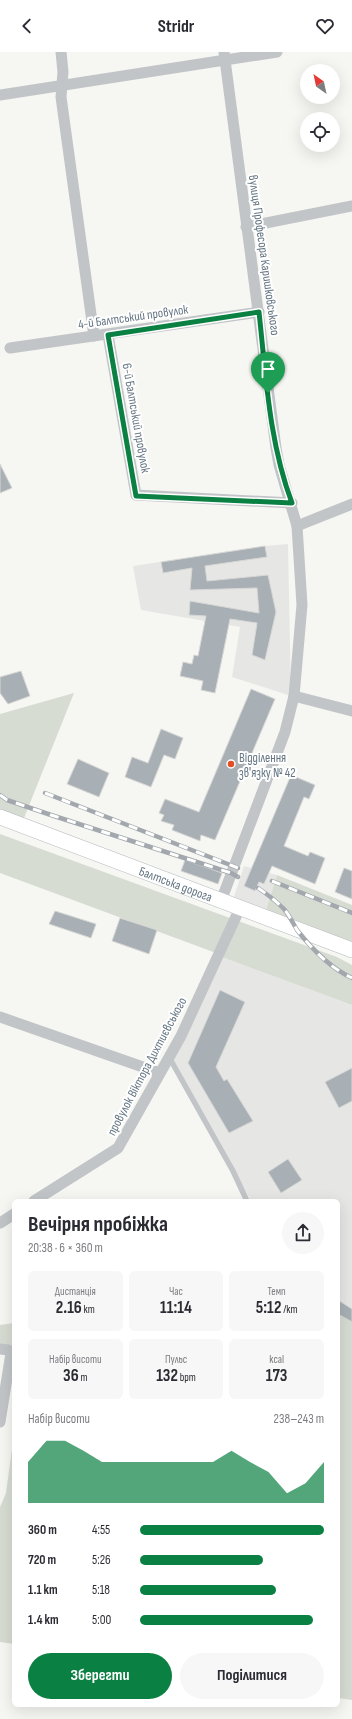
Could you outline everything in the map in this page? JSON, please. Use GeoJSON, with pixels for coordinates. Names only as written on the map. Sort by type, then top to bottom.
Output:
{"type":"FeatureCollection","features":[{"type":"Feature","properties":{"kind":"main road","name":"Балтська дорога"},"geometry":{"type":"LineString","coordinates":[[0,817],[352,950]]}},
{"type":"Feature","properties":{"kind":"street"},"geometry":{"type":"LineString","coordinates":[[60,52],[63,72],[61,97],[94,336]]}},
{"type":"Feature","properties":{"kind":"street"},"geometry":{"type":"LineString","coordinates":[[0,95],[224,56],[277,52]]}},
{"type":"Feature","properties":{"kind":"street","name":"вулиця Професора Каришковського"},"geometry":{"type":"LineString","coordinates":[[221,901],[285,732],[294,696],[302,605],[297,526],[276,448],[224,56]]}},
{"type":"Feature","properties":{"kind":"street"},"geometry":{"type":"LineString","coordinates":[[246,227],[352,206]]}},
{"type":"Feature","properties":{"kind":"street","name":"4-й Балтський провулок"},"geometry":{"type":"LineString","coordinates":[[10,348],[259,312]]}},
{"type":"Feature","properties":{"kind":"street","name":"6-й Балтський провулок"},"geometry":{"type":"LineString","coordinates":[[108,335],[136,496],[292,503]]}},
{"type":"Feature","properties":{"kind":"street"},"geometry":{"type":"LineString","coordinates":[[297,526],[352,504]]}},
{"type":"Feature","properties":{"kind":"street"},"geometry":{"type":"LineString","coordinates":[[294,696],[352,711]]}},
{"type":"Feature","properties":{"kind":"street","name":"провулок Віктора Дихтиєвського"},"geometry":{"type":"LineString","coordinates":[[37,1199],[118,1148],[181,1036],[240,908]]}},
{"type":"Feature","properties":{"kind":"street"},"geometry":{"type":"LineString","coordinates":[[0,1017],[160,1073]]}},
{"type":"Feature","properties":{"kind":"street"},"geometry":{"type":"LineString","coordinates":[[0,1223],[12,1215]]}},
{"type":"Feature","properties":{"kind":"street"},"geometry":{"type":"LineString","coordinates":[[0,1349],[8,1350],[11,1353],[0,1422]]}},
{"type":"Feature","properties":{"kind":"lane"},"geometry":{"type":"LineString","coordinates":[[169,1057],[233,1171],[246,1199]]}},
{"type":"Feature","properties":{"kind":"shaded area"},"geometry":{"type":"Polygon","coordinates":[[[288,544],[291,696],[232,677],[240,627],[141,610],[133,566],[265,546],[288,544]]]}},
{"type":"Feature","properties":{"kind":"shaded area"},"geometry":{"type":"Polygon","coordinates":[[[74,693],[24,818],[0,810],[0,714],[74,693]]]}},
{"type":"Feature","properties":{"kind":"shaded area"},"geometry":{"type":"Polygon","coordinates":[[[0,834],[337,957],[352,965],[352,1005],[0,873],[0,834]]]}},
{"type":"Feature","properties":{"kind":"shaded area"},"geometry":{"type":"Polygon","coordinates":[[[244,866],[277,875],[266,910],[233,900],[244,866]]]}},
{"type":"Feature","properties":{"kind":"shaded area"},"geometry":{"type":"Polygon","coordinates":[[[277,875],[352,905],[352,942],[266,910],[277,875]]]}},
{"type":"Feature","properties":{"kind":"shaded area"},"geometry":{"type":"Polygon","coordinates":[[[219,956],[352,1005],[352,1322],[340,1315],[340,1199],[250,1199],[172,1057],[219,956]]]}},
{"type":"Feature","properties":{"kind":"shaded area"},"geometry":{"type":"Polygon","coordinates":[[[340,1315],[352,1322],[352,1700],[340,1698],[340,1315]]]}},
{"type":"Feature","properties":{"kind":"shaded area"},"geometry":{"type":"Polygon","coordinates":[[[12,1323],[12,1348],[0,1345],[0,1325],[12,1323]]]}},
{"type":"Feature","properties":{"kind":"shaded area"},"geometry":{"type":"Polygon","coordinates":[[[12,1449],[12,1644],[0,1642],[0,1507],[6,1493],[12,1449]]]}},
{"type":"Feature","properties":{"kind":"building"},"geometry":{"type":"Polygon","coordinates":[[[0,464],[12,488],[0,493],[0,464]]]}},
{"type":"Feature","properties":{"kind":"building"},"geometry":{"type":"Polygon","coordinates":[[[265,546],[267,557],[205,566],[207,581],[268,575],[276,612],[265,660],[252,655],[257,623],[230,619],[215,693],[201,690],[203,681],[180,676],[183,662],[192,664],[194,655],[198,656],[206,616],[189,615],[190,601],[259,613],[257,588],[190,590],[192,568],[163,573],[161,562],[265,546]]]}},
{"type":"Feature","properties":{"kind":"building"},"geometry":{"type":"Polygon","coordinates":[[[21,671],[30,696],[8,704],[0,693],[0,677],[21,671]]]}},
{"type":"Feature","properties":{"kind":"building"},"geometry":{"type":"Polygon","coordinates":[[[251,689],[275,699],[215,840],[201,835],[200,841],[172,830],[174,825],[161,821],[164,815],[159,813],[165,799],[199,812],[251,689]]]}},
{"type":"Feature","properties":{"kind":"building"},"geometry":{"type":"Polygon","coordinates":[[[161,729],[183,738],[175,759],[164,755],[151,787],[125,777],[132,757],[148,763],[161,729]]]}},
{"type":"Feature","properties":{"kind":"building"},"geometry":{"type":"Polygon","coordinates":[[[78,759],[109,773],[99,797],[67,784],[78,759]]]}},
{"type":"Feature","properties":{"kind":"building"},"geometry":{"type":"Polygon","coordinates":[[[291,775],[315,785],[309,799],[304,797],[284,846],[308,856],[310,852],[325,858],[315,884],[272,866],[264,884],[259,882],[255,891],[244,886],[291,775]]]}},
{"type":"Feature","properties":{"kind":"building"},"geometry":{"type":"Polygon","coordinates":[[[185,860],[222,873],[218,884],[181,871],[185,860]]]}},
{"type":"Feature","properties":{"kind":"building"},"geometry":{"type":"Polygon","coordinates":[[[344,868],[352,871],[352,899],[335,892],[344,868]]]}},
{"type":"Feature","properties":{"kind":"building"},"geometry":{"type":"Polygon","coordinates":[[[55,911],[96,924],[91,938],[49,924],[55,911]]]}},
{"type":"Feature","properties":{"kind":"building"},"geometry":{"type":"Polygon","coordinates":[[[120,918],[157,930],[149,954],[112,941],[120,918]]]}},
{"type":"Feature","properties":{"kind":"building"},"geometry":{"type":"Polygon","coordinates":[[[220,990],[245,1002],[216,1067],[224,1081],[227,1079],[253,1121],[229,1133],[188,1063],[220,990]]]}},
{"type":"Feature","properties":{"kind":"building"},"geometry":{"type":"Polygon","coordinates":[[[352,1068],[352,1101],[339,1108],[325,1082],[352,1068]]]}},
{"type":"Feature","properties":{"kind":"building"},"geometry":{"type":"Polygon","coordinates":[[[288,1159],[302,1180],[281,1193],[268,1172],[288,1159]]]}},
{"type":"Feature","properties":{"kind":"building"},"geometry":{"type":"Polygon","coordinates":[[[340,1301],[352,1309],[352,1322],[340,1315],[340,1301]]]}},
{"type":"Feature","properties":{"kind":"railway"},"geometry":{"type":"LineString","coordinates":[[45,793],[238,868]]}},
{"type":"Feature","properties":{"kind":"railway"},"geometry":{"type":"LineString","coordinates":[[0,795],[7,800],[231,873],[238,877]]}},
{"type":"Feature","properties":{"kind":"railway"},"geometry":{"type":"LineString","coordinates":[[272,881],[352,913]]}},
{"type":"Feature","properties":{"kind":"railway"},"geometry":{"type":"LineString","coordinates":[[258,888],[284,909],[297,930],[322,957],[336,969],[352,978]]}},
{"type":"Feature","properties":{"kind":"place","name":"Відділення зв'язку № 42"},"geometry":{"type":"Point","coordinates":[231,764]}},
{"type":"Feature","properties":{"kind":"route"},"geometry":{"type":"LineString","coordinates":[[259,312],[268,393],[276,448],[286,489],[292,503],[136,496],[108,335],[259,312]]}}]}
